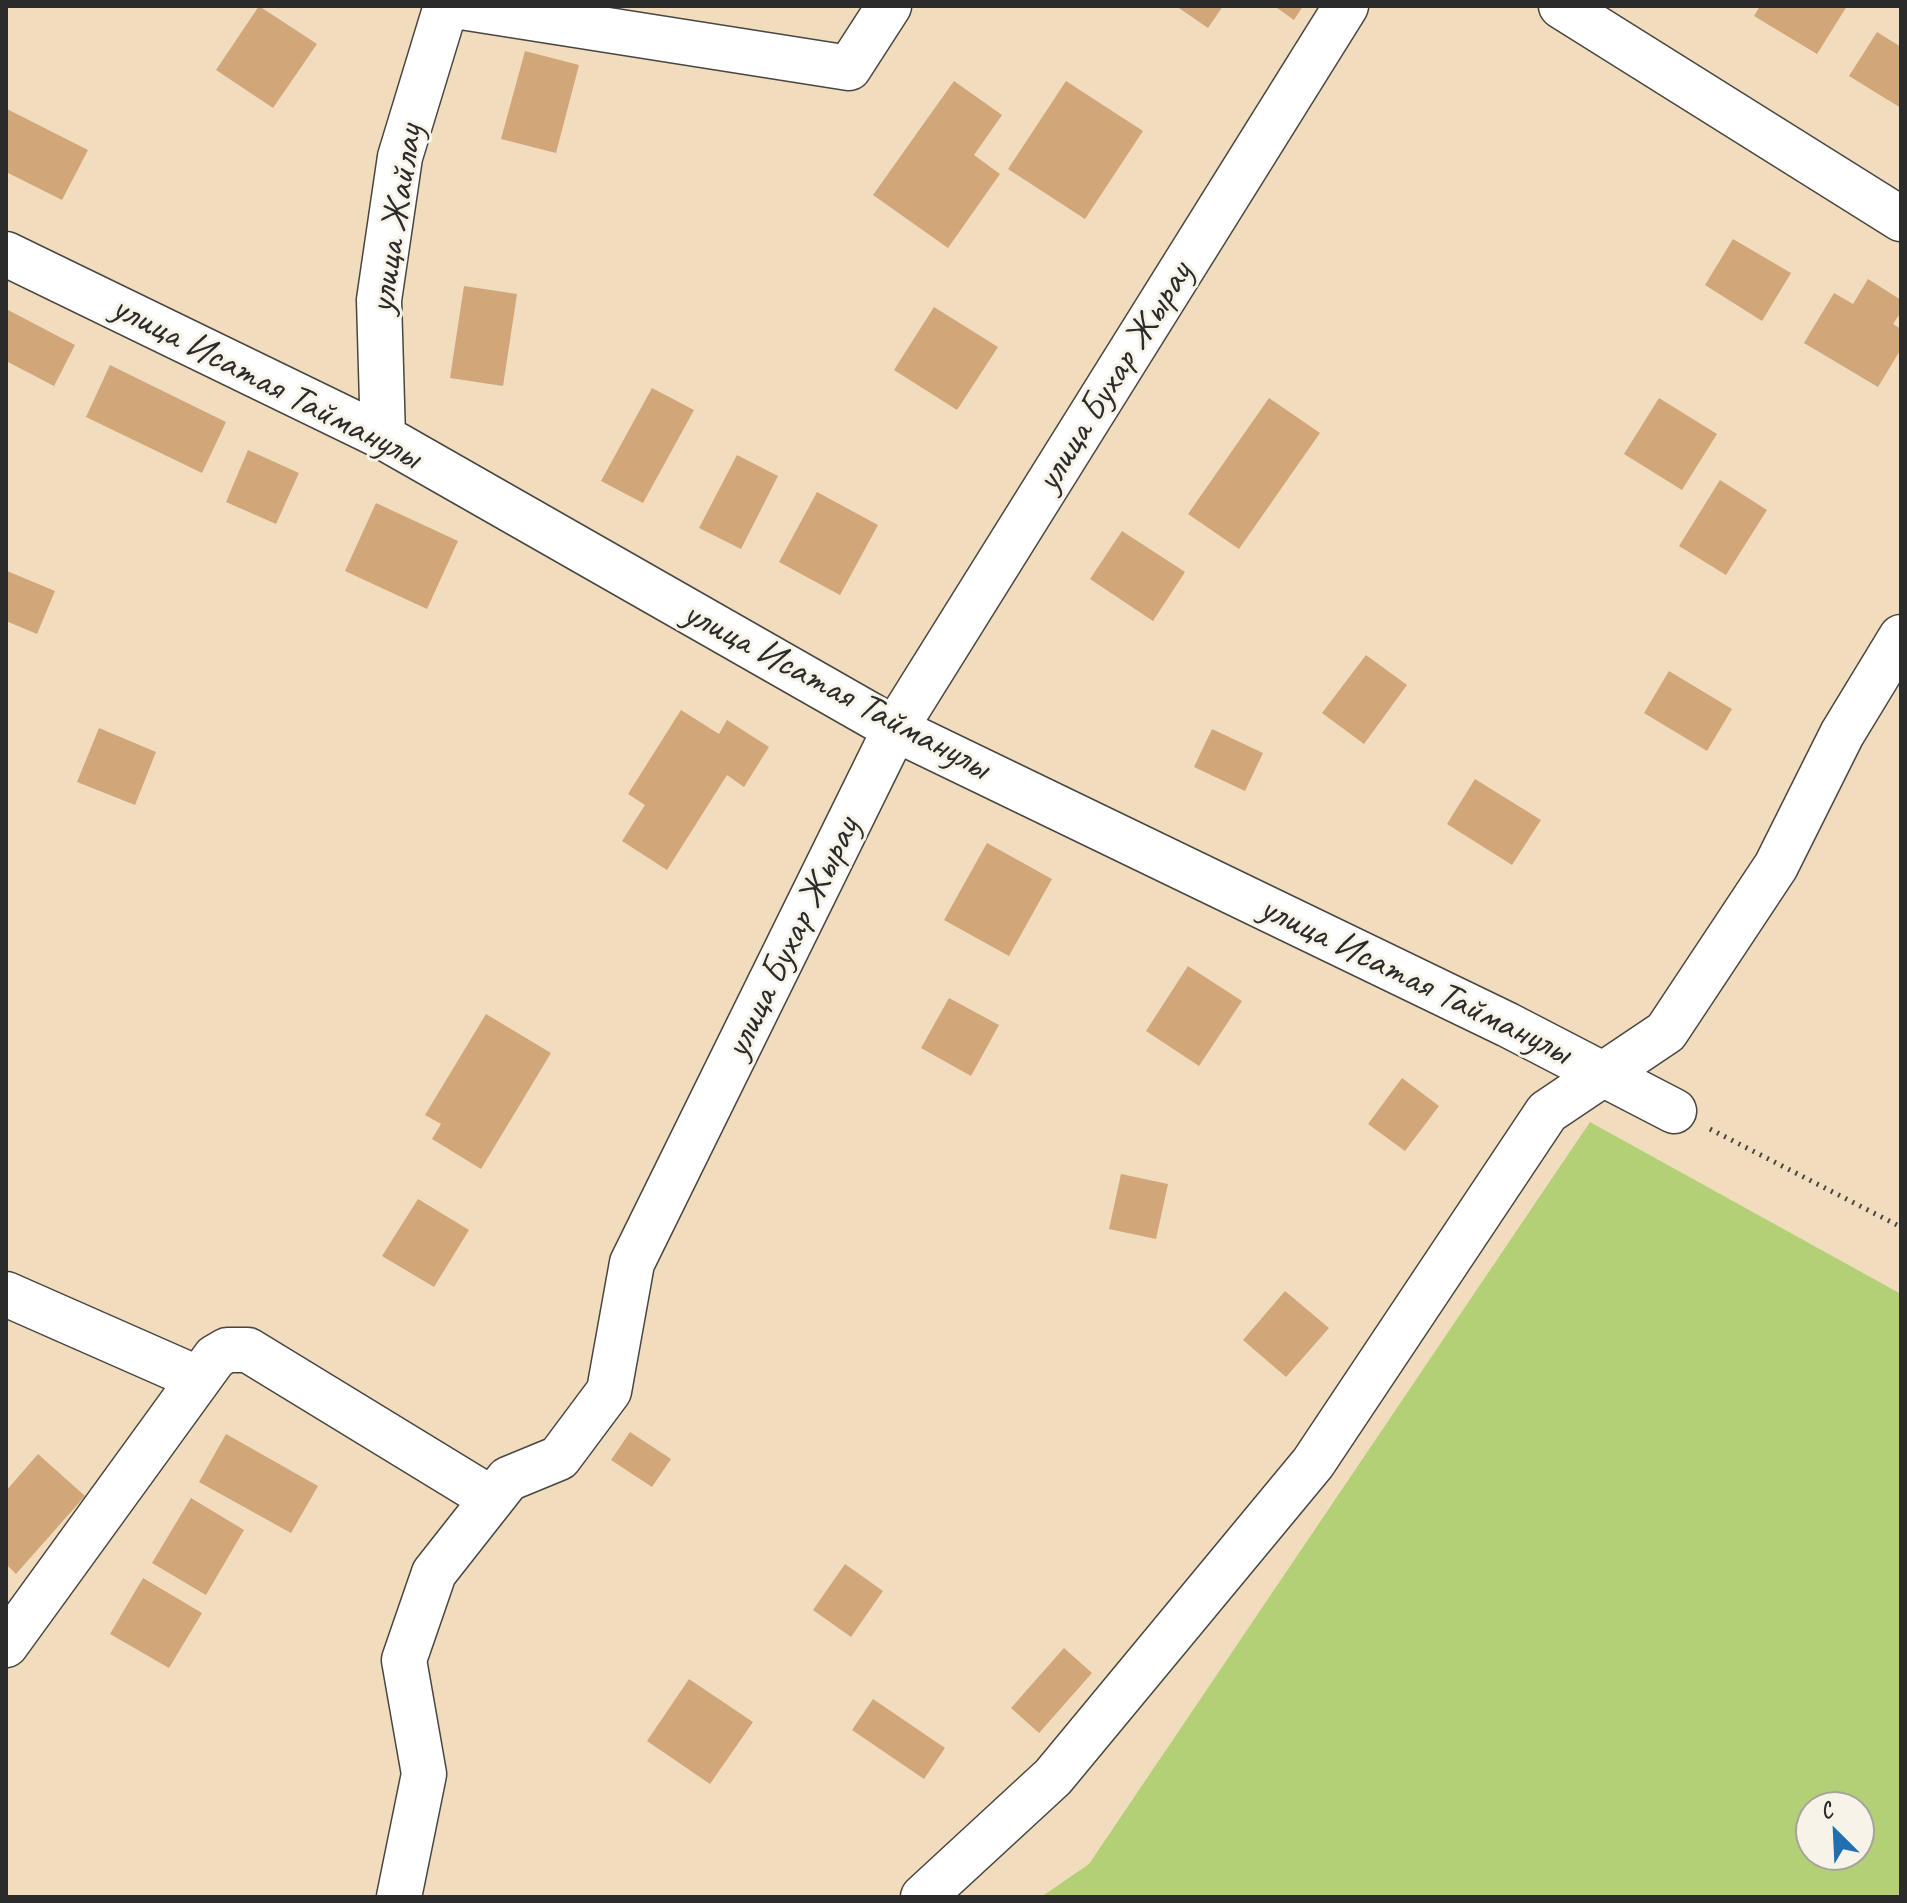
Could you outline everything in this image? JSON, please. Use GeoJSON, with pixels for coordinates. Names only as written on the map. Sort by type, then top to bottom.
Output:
{"type":"FeatureCollection","features":[{"type":"Feature","properties":{"kind":"street","name":"улица Жайлау"},"geometry":{"type":"LineString","coordinates":[[383,437],[379,300],[398,171],[446,6]]}},
{"type":"Feature","properties":{"kind":"street"},"geometry":{"type":"LineString","coordinates":[[455,6],[849,68],[889,6]]}},
{"type":"Feature","properties":{"kind":"street","name":"улица Бухар Жырау"},"geometry":{"type":"LineString","coordinates":[[399,1897],[424,1774],[404,1660],[434,1573],[508,1479],[559,1458],[609,1391],[632,1263],[895,729],[1346,6]]}},
{"type":"Feature","properties":{"kind":"street"},"geometry":{"type":"LineString","coordinates":[[1561,6],[1901,219]]}},
{"type":"Feature","properties":{"kind":"street","name":"улица Исатая Тайманулы"},"geometry":{"type":"LineString","coordinates":[[6,254],[383,437],[895,729],[1508,1025],[1674,1111]]}},
{"type":"Feature","properties":{"kind":"street"},"geometry":{"type":"LineString","coordinates":[[923,1897],[1063,1765],[1313,1463],[1547,1112],[1666,1032],[1776,866],[1842,734],[1901,637]]}},
{"type":"Feature","properties":{"kind":"street"},"geometry":{"type":"LineString","coordinates":[[6,1294],[199,1379]]}},
{"type":"Feature","properties":{"kind":"street"},"geometry":{"type":"LineString","coordinates":[[6,1645],[215,1357],[227,1350],[248,1350],[492,1499]]}},
{"type":"Feature","properties":{"kind":"path"},"geometry":{"type":"LineString","coordinates":[[1674,1111],[1901,1227]]}},
{"type":"Feature","properties":{"kind":"green space"},"geometry":{"type":"Polygon","coordinates":[[[1590,1122],[1901,1294],[1901,1897],[1041,1897],[1089,1864],[1590,1122]]]}},
{"type":"Feature","properties":{"kind":"building"},"geometry":{"type":"Polygon","coordinates":[[[259,6],[317,44],[273,108],[216,70],[259,6]]]}},
{"type":"Feature","properties":{"kind":"building"},"geometry":{"type":"Polygon","coordinates":[[[1176,6],[1223,6],[1208,28],[1176,6]]]}},
{"type":"Feature","properties":{"kind":"building"},"geometry":{"type":"Polygon","coordinates":[[[1278,6],[1303,6],[1294,20],[1278,6]]]}},
{"type":"Feature","properties":{"kind":"building"},"geometry":{"type":"Polygon","coordinates":[[[1760,6],[1847,6],[1817,54],[1754,16],[1760,6]]]}},
{"type":"Feature","properties":{"kind":"building"},"geometry":{"type":"Polygon","coordinates":[[[1877,32],[1901,47],[1901,108],[1849,76],[1877,32]]]}},
{"type":"Feature","properties":{"kind":"building"},"geometry":{"type":"Polygon","coordinates":[[[525,51],[579,65],[556,153],[501,139],[525,51]]]}},
{"type":"Feature","properties":{"kind":"building"},"geometry":{"type":"Polygon","coordinates":[[[954,81],[1002,115],[974,155],[1000,174],[948,248],[873,195],[954,81]]]}},
{"type":"Feature","properties":{"kind":"building"},"geometry":{"type":"Polygon","coordinates":[[[1066,81],[1143,131],[1085,219],[1008,169],[1066,81]]]}},
{"type":"Feature","properties":{"kind":"building"},"geometry":{"type":"Polygon","coordinates":[[[7,109],[88,150],[62,200],[6,172],[7,109]]]}},
{"type":"Feature","properties":{"kind":"building"},"geometry":{"type":"Polygon","coordinates":[[[1733,239],[1791,273],[1762,321],[1705,285],[1733,239]]]}},
{"type":"Feature","properties":{"kind":"building"},"geometry":{"type":"Polygon","coordinates":[[[1868,279],[1901,300],[1901,312],[1893,324],[1901,329],[1901,349],[1878,387],[1804,343],[1834,293],[1853,304],[1868,279]]]}},
{"type":"Feature","properties":{"kind":"building"},"geometry":{"type":"Polygon","coordinates":[[[464,286],[517,294],[503,386],[450,378],[464,286]]]}},
{"type":"Feature","properties":{"kind":"building"},"geometry":{"type":"Polygon","coordinates":[[[934,307],[998,347],[957,410],[894,370],[934,307]]]}},
{"type":"Feature","properties":{"kind":"building"},"geometry":{"type":"Polygon","coordinates":[[[8,310],[75,345],[54,386],[6,361],[8,310]]]}},
{"type":"Feature","properties":{"kind":"building"},"geometry":{"type":"Polygon","coordinates":[[[110,365],[226,422],[202,473],[86,417],[110,365]]]}},
{"type":"Feature","properties":{"kind":"building"},"geometry":{"type":"Polygon","coordinates":[[[652,388],[694,410],[643,503],[601,481],[652,388]]]}},
{"type":"Feature","properties":{"kind":"building"},"geometry":{"type":"Polygon","coordinates":[[[1269,398],[1320,433],[1239,549],[1188,514],[1269,398]]]}},
{"type":"Feature","properties":{"kind":"building"},"geometry":{"type":"Polygon","coordinates":[[[1659,398],[1717,434],[1682,490],[1624,454],[1659,398]]]}},
{"type":"Feature","properties":{"kind":"building"},"geometry":{"type":"Polygon","coordinates":[[[248,450],[299,473],[276,524],[226,502],[248,450]]]}},
{"type":"Feature","properties":{"kind":"building"},"geometry":{"type":"Polygon","coordinates":[[[737,455],[778,476],[741,549],[699,528],[737,455]]]}},
{"type":"Feature","properties":{"kind":"building"},"geometry":{"type":"Polygon","coordinates":[[[1720,480],[1767,510],[1726,575],[1679,546],[1720,480]]]}},
{"type":"Feature","properties":{"kind":"building"},"geometry":{"type":"Polygon","coordinates":[[[817,492],[878,525],[840,595],[779,562],[817,492]]]}},
{"type":"Feature","properties":{"kind":"building"},"geometry":{"type":"Polygon","coordinates":[[[376,503],[458,541],[427,609],[345,571],[376,503]]]}},
{"type":"Feature","properties":{"kind":"building"},"geometry":{"type":"Polygon","coordinates":[[[1122,531],[1185,572],[1153,621],[1090,579],[1122,531]]]}},
{"type":"Feature","properties":{"kind":"building"},"geometry":{"type":"Polygon","coordinates":[[[7,571],[55,591],[37,634],[6,621],[7,571]]]}},
{"type":"Feature","properties":{"kind":"building"},"geometry":{"type":"Polygon","coordinates":[[[1366,655],[1407,685],[1364,744],[1322,713],[1366,655]]]}},
{"type":"Feature","properties":{"kind":"building"},"geometry":{"type":"Polygon","coordinates":[[[1669,671],[1732,709],[1707,751],[1644,713],[1669,671]]]}},
{"type":"Feature","properties":{"kind":"building"},"geometry":{"type":"Polygon","coordinates":[[[681,710],[719,734],[727,720],[769,747],[744,787],[727,775],[667,870],[622,841],[645,805],[628,794],[681,710]]]}},
{"type":"Feature","properties":{"kind":"building"},"geometry":{"type":"Polygon","coordinates":[[[99,728],[156,752],[135,805],[77,782],[99,728]]]}},
{"type":"Feature","properties":{"kind":"building"},"geometry":{"type":"Polygon","coordinates":[[[1212,729],[1263,753],[1245,791],[1194,767],[1212,729]]]}},
{"type":"Feature","properties":{"kind":"building"},"geometry":{"type":"Polygon","coordinates":[[[1475,779],[1541,820],[1512,865],[1447,824],[1475,779]]]}},
{"type":"Feature","properties":{"kind":"building"},"geometry":{"type":"Polygon","coordinates":[[[987,843],[1052,879],[1009,956],[944,920],[987,843]]]}},
{"type":"Feature","properties":{"kind":"building"},"geometry":{"type":"Polygon","coordinates":[[[1188,966],[1242,1001],[1199,1066],[1146,1031],[1188,966]]]}},
{"type":"Feature","properties":{"kind":"building"},"geometry":{"type":"Polygon","coordinates":[[[949,998],[999,1025],[971,1076],[921,1048],[949,998]]]}},
{"type":"Feature","properties":{"kind":"building"},"geometry":{"type":"Polygon","coordinates":[[[486,1014],[551,1053],[481,1169],[432,1139],[441,1124],[425,1115],[486,1014]]]}},
{"type":"Feature","properties":{"kind":"building"},"geometry":{"type":"Polygon","coordinates":[[[1402,1078],[1439,1106],[1405,1151],[1368,1124],[1402,1078]]]}},
{"type":"Feature","properties":{"kind":"building"},"geometry":{"type":"Polygon","coordinates":[[[1121,1174],[1168,1184],[1156,1239],[1109,1229],[1121,1174]]]}},
{"type":"Feature","properties":{"kind":"building"},"geometry":{"type":"Polygon","coordinates":[[[418,1199],[469,1230],[434,1287],[382,1256],[418,1199]]]}},
{"type":"Feature","properties":{"kind":"building"},"geometry":{"type":"Polygon","coordinates":[[[1285,1291],[1329,1328],[1286,1377],[1243,1340],[1285,1291]]]}},
{"type":"Feature","properties":{"kind":"building"},"geometry":{"type":"Polygon","coordinates":[[[630,1432],[671,1459],[652,1487],[611,1460],[630,1432]]]}},
{"type":"Feature","properties":{"kind":"building"},"geometry":{"type":"Polygon","coordinates":[[[226,1434],[318,1486],[291,1533],[199,1482],[226,1434]]]}},
{"type":"Feature","properties":{"kind":"building"},"geometry":{"type":"Polygon","coordinates":[[[38,1454],[85,1496],[16,1574],[6,1564],[6,1491],[38,1454]]]}},
{"type":"Feature","properties":{"kind":"building"},"geometry":{"type":"Polygon","coordinates":[[[191,1498],[244,1530],[206,1595],[152,1563],[191,1498]]]}},
{"type":"Feature","properties":{"kind":"building"},"geometry":{"type":"Polygon","coordinates":[[[845,1564],[883,1591],[851,1637],[813,1610],[845,1564]]]}},
{"type":"Feature","properties":{"kind":"building"},"geometry":{"type":"Polygon","coordinates":[[[143,1578],[202,1613],[169,1668],[110,1634],[143,1578]]]}},
{"type":"Feature","properties":{"kind":"building"},"geometry":{"type":"Polygon","coordinates":[[[1064,1648],[1092,1673],[1039,1733],[1011,1708],[1064,1648]]]}},
{"type":"Feature","properties":{"kind":"building"},"geometry":{"type":"Polygon","coordinates":[[[689,1679],[753,1722],[710,1784],[647,1741],[689,1679]]]}},
{"type":"Feature","properties":{"kind":"building"},"geometry":{"type":"Polygon","coordinates":[[[873,1699],[945,1748],[924,1779],[852,1730],[873,1699]]]}}]}
